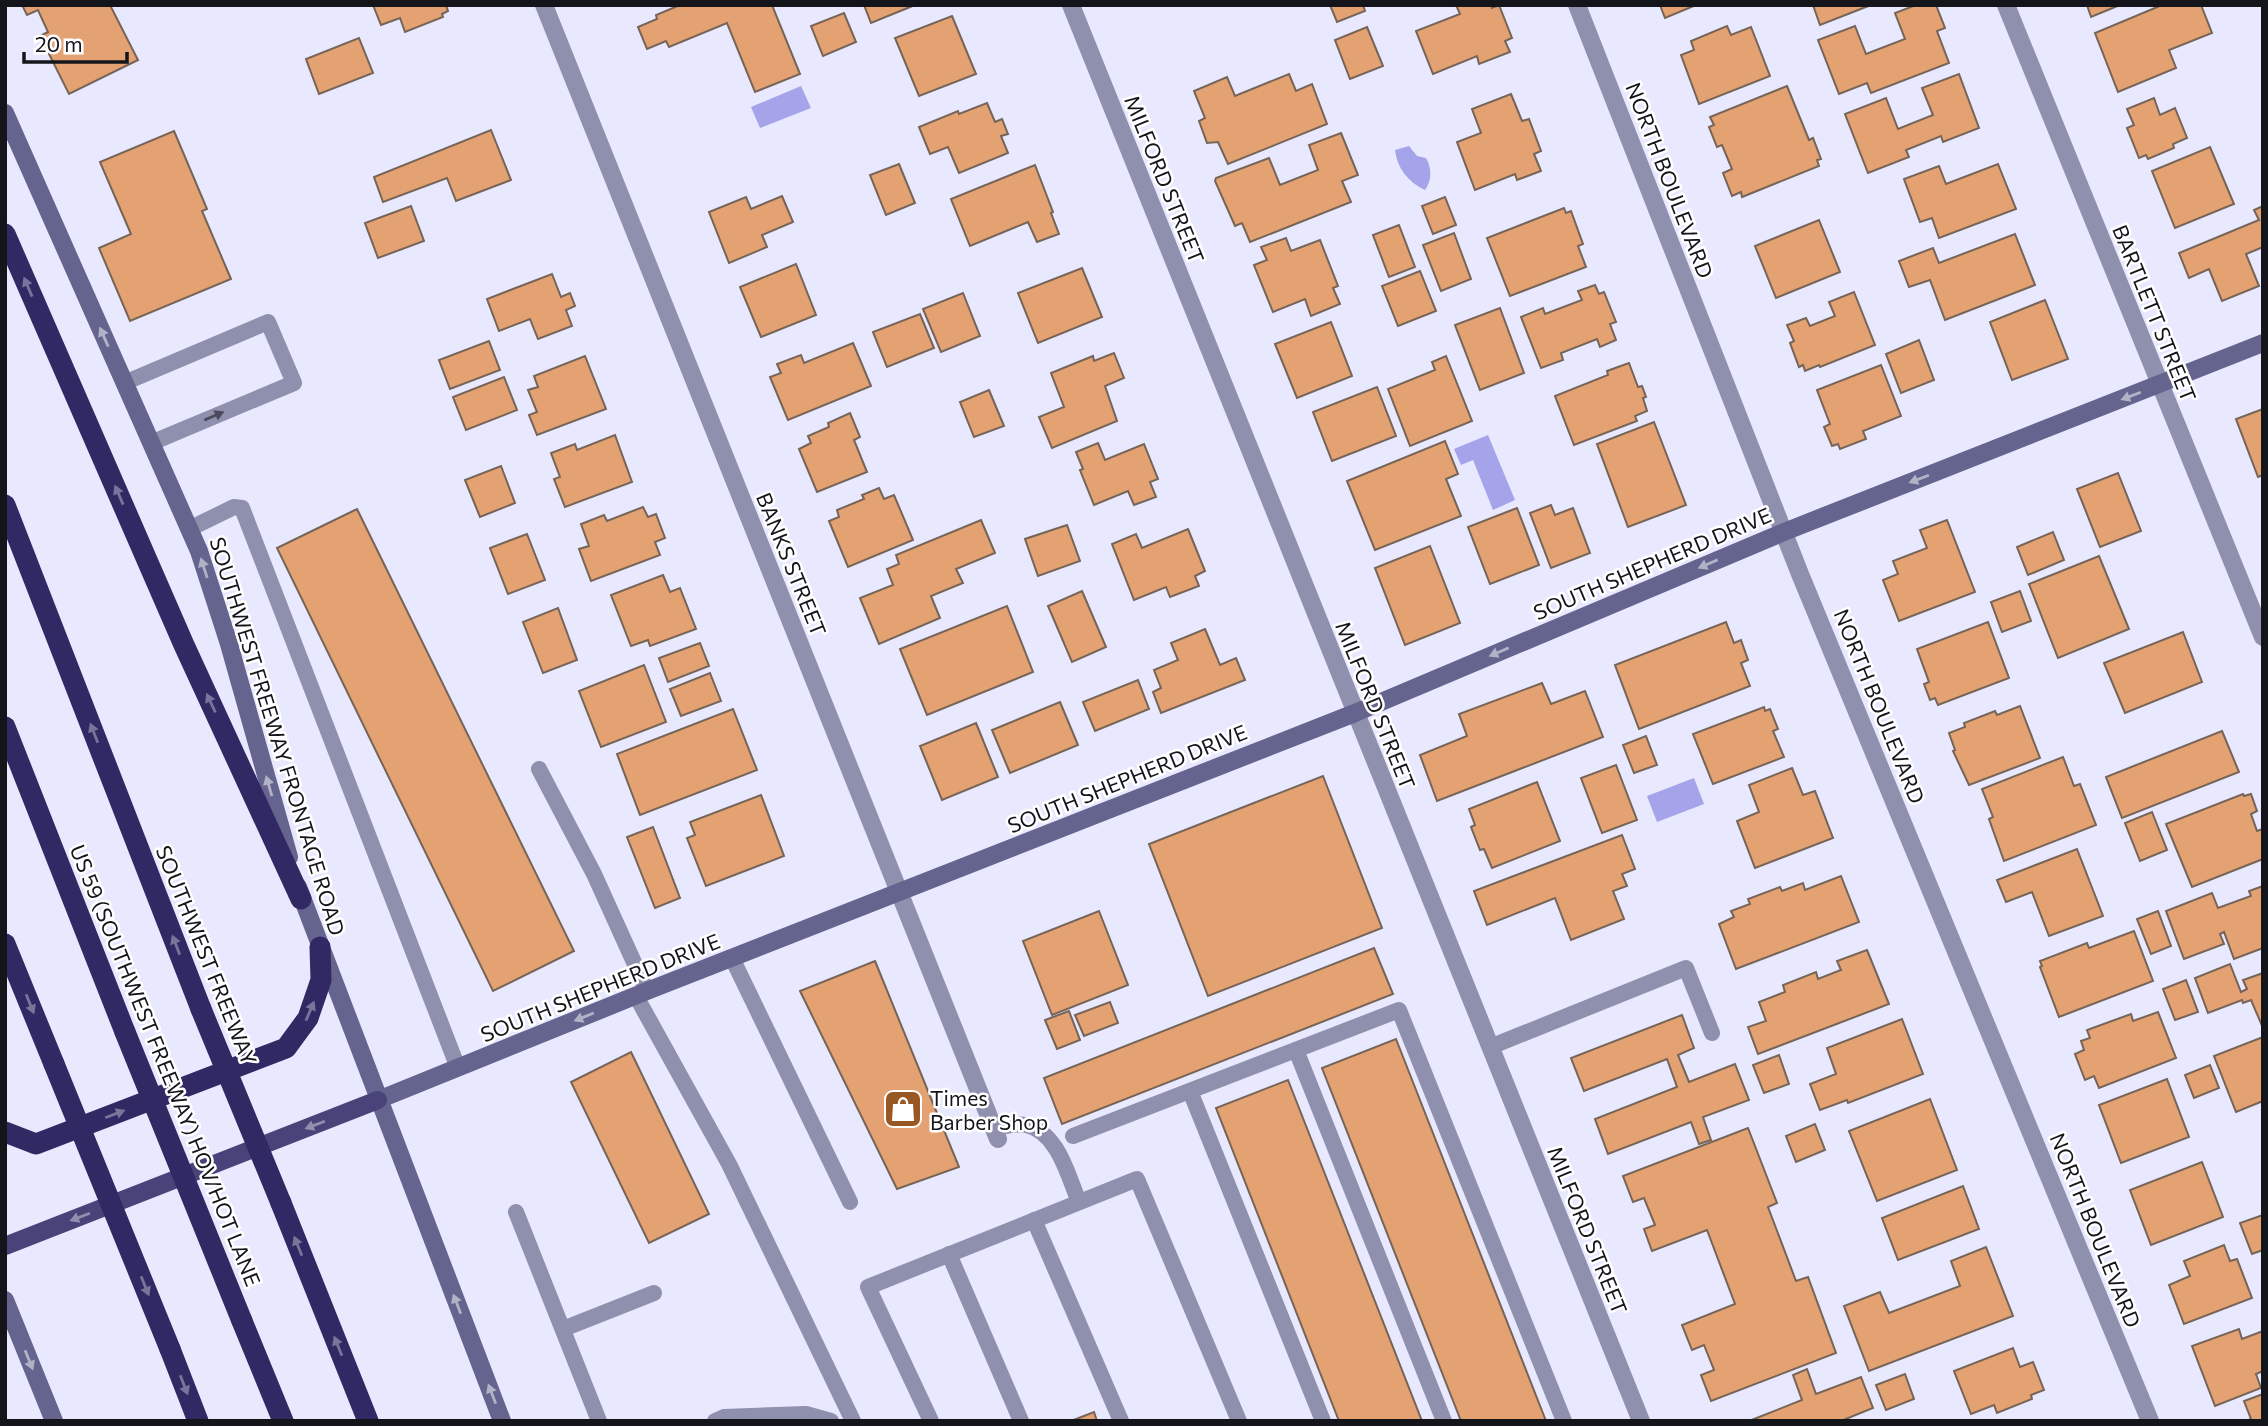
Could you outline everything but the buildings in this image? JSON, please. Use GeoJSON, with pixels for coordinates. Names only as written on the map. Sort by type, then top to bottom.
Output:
{"type":"FeatureCollection","features":[{"type":"Feature","properties":{"kind":"highway"},"geometry":{"type":"LineString","coordinates":[[5,234],[184,645],[301,899]]}},
{"type":"Feature","properties":{"kind":"highway","name":"SOUTHWEST FREEWAY"},"geometry":{"type":"LineString","coordinates":[[5,505],[201,1009],[364,1412]]}},
{"type":"Feature","properties":{"kind":"highway","name":"US 59 (SOUTHWEST FREEWAY) HOV/HOT LANE"},"geometry":{"type":"LineString","coordinates":[[5,727],[283,1421]]}},
{"type":"Feature","properties":{"kind":"highway"},"geometry":{"type":"LineString","coordinates":[[5,944],[198,1421]]}},
{"type":"Feature","properties":{"kind":"highway"},"geometry":{"type":"LineString","coordinates":[[5,1132],[36,1144],[286,1048],[308,1018],[321,980],[320,947]]}},
{"type":"Feature","properties":{"kind":"highway"},"geometry":{"type":"LineString","coordinates":[[364,1412],[377,1421]]}},
{"type":"Feature","properties":{"kind":"main road","name":"SOUTHWEST FREEWAY FRONTAGE ROAD"},"geometry":{"type":"LineString","coordinates":[[5,113],[199,551],[229,644],[301,899],[502,1421]]}},
{"type":"Feature","properties":{"kind":"main road","name":"SOUTH SHEPHERD DRIVE"},"geometry":{"type":"LineString","coordinates":[[5,1246],[1355,713],[1783,532],[2263,344]]}},
{"type":"Feature","properties":{"kind":"main road"},"geometry":{"type":"LineString","coordinates":[[5,1300],[54,1421]]}},
{"type":"Feature","properties":{"kind":"street","name":"BANKS STREET"},"geometry":{"type":"LineString","coordinates":[[544,5],[996,1134]]}},
{"type":"Feature","properties":{"kind":"street","name":"MILFORD STREET"},"geometry":{"type":"LineString","coordinates":[[1071,5],[1641,1421]]}},
{"type":"Feature","properties":{"kind":"street","name":"NORTH BOULEVARD"},"geometry":{"type":"LineString","coordinates":[[1577,5],[1783,532],[2150,1421]]}},
{"type":"Feature","properties":{"kind":"street","name":"BARTLETT STREET"},"geometry":{"type":"LineString","coordinates":[[2006,5],[2263,637]]}},
{"type":"Feature","properties":{"kind":"lane"},"geometry":{"type":"LineString","coordinates":[[124,383],[268,322],[294,383],[151,443]]}},
{"type":"Feature","properties":{"kind":"lane"},"geometry":{"type":"LineString","coordinates":[[189,529],[234,507],[242,508],[458,1068]]}},
{"type":"Feature","properties":{"kind":"lane"},"geometry":{"type":"LineString","coordinates":[[539,769],[594,874],[642,994],[729,1164],[853,1421]]}},
{"type":"Feature","properties":{"kind":"lane"},"geometry":{"type":"LineString","coordinates":[[732,958],[850,1202]]}},
{"type":"Feature","properties":{"kind":"lane"},"geometry":{"type":"LineString","coordinates":[[1490,1047],[1686,968],[1712,1032]]}},
{"type":"Feature","properties":{"kind":"lane"},"geometry":{"type":"LineString","coordinates":[[1073,1136],[1399,1010],[1564,1421]]}},
{"type":"Feature","properties":{"kind":"lane"},"geometry":{"type":"LineString","coordinates":[[1296,1050],[1444,1421]]}},
{"type":"Feature","properties":{"kind":"lane"},"geometry":{"type":"LineString","coordinates":[[1190,1091],[1323,1421]]}},
{"type":"Feature","properties":{"kind":"lane"},"geometry":{"type":"LineString","coordinates":[[996,1134],[1024,1124],[1038,1129],[1054,1143],[1079,1202]]}},
{"type":"Feature","properties":{"kind":"lane"},"geometry":{"type":"LineString","coordinates":[[931,1421],[868,1287],[1137,1179],[1239,1421]]}},
{"type":"Feature","properties":{"kind":"lane"},"geometry":{"type":"LineString","coordinates":[[516,1212],[599,1421]]}},
{"type":"Feature","properties":{"kind":"lane"},"geometry":{"type":"LineString","coordinates":[[1034,1220],[1121,1421]]}},
{"type":"Feature","properties":{"kind":"lane"},"geometry":{"type":"LineString","coordinates":[[949,1254],[1021,1421]]}},
{"type":"Feature","properties":{"kind":"lane"},"geometry":{"type":"LineString","coordinates":[[563,1329],[654,1293]]}},
{"type":"Feature","properties":{"kind":"lane"},"geometry":{"type":"LineString","coordinates":[[715,1421],[724,1417],[806,1414],[831,1421]]}},
{"type":"Feature","properties":{"kind":"water"},"geometry":{"type":"Polygon","coordinates":[[[801,86],[811,108],[760,128],[751,107],[801,86]]]}},
{"type":"Feature","properties":{"kind":"water"},"geometry":{"type":"Polygon","coordinates":[[[1409,146],[1417,156],[1426,158],[1428,162],[1430,178],[1425,190],[1409,179],[1398,163],[1395,150],[1409,146]]]}},
{"type":"Feature","properties":{"kind":"water"},"geometry":{"type":"Polygon","coordinates":[[[1488,435],[1515,500],[1493,510],[1473,460],[1461,465],[1454,449],[1488,435]]]}},
{"type":"Feature","properties":{"kind":"water"},"geometry":{"type":"Polygon","coordinates":[[[1694,778],[1704,804],[1657,822],[1647,796],[1694,778]]]}},
{"type":"Feature","properties":{"kind":"place","name":"Times Barber Shop"},"geometry":{"type":"Point","coordinates":[903,1109]}}]}
